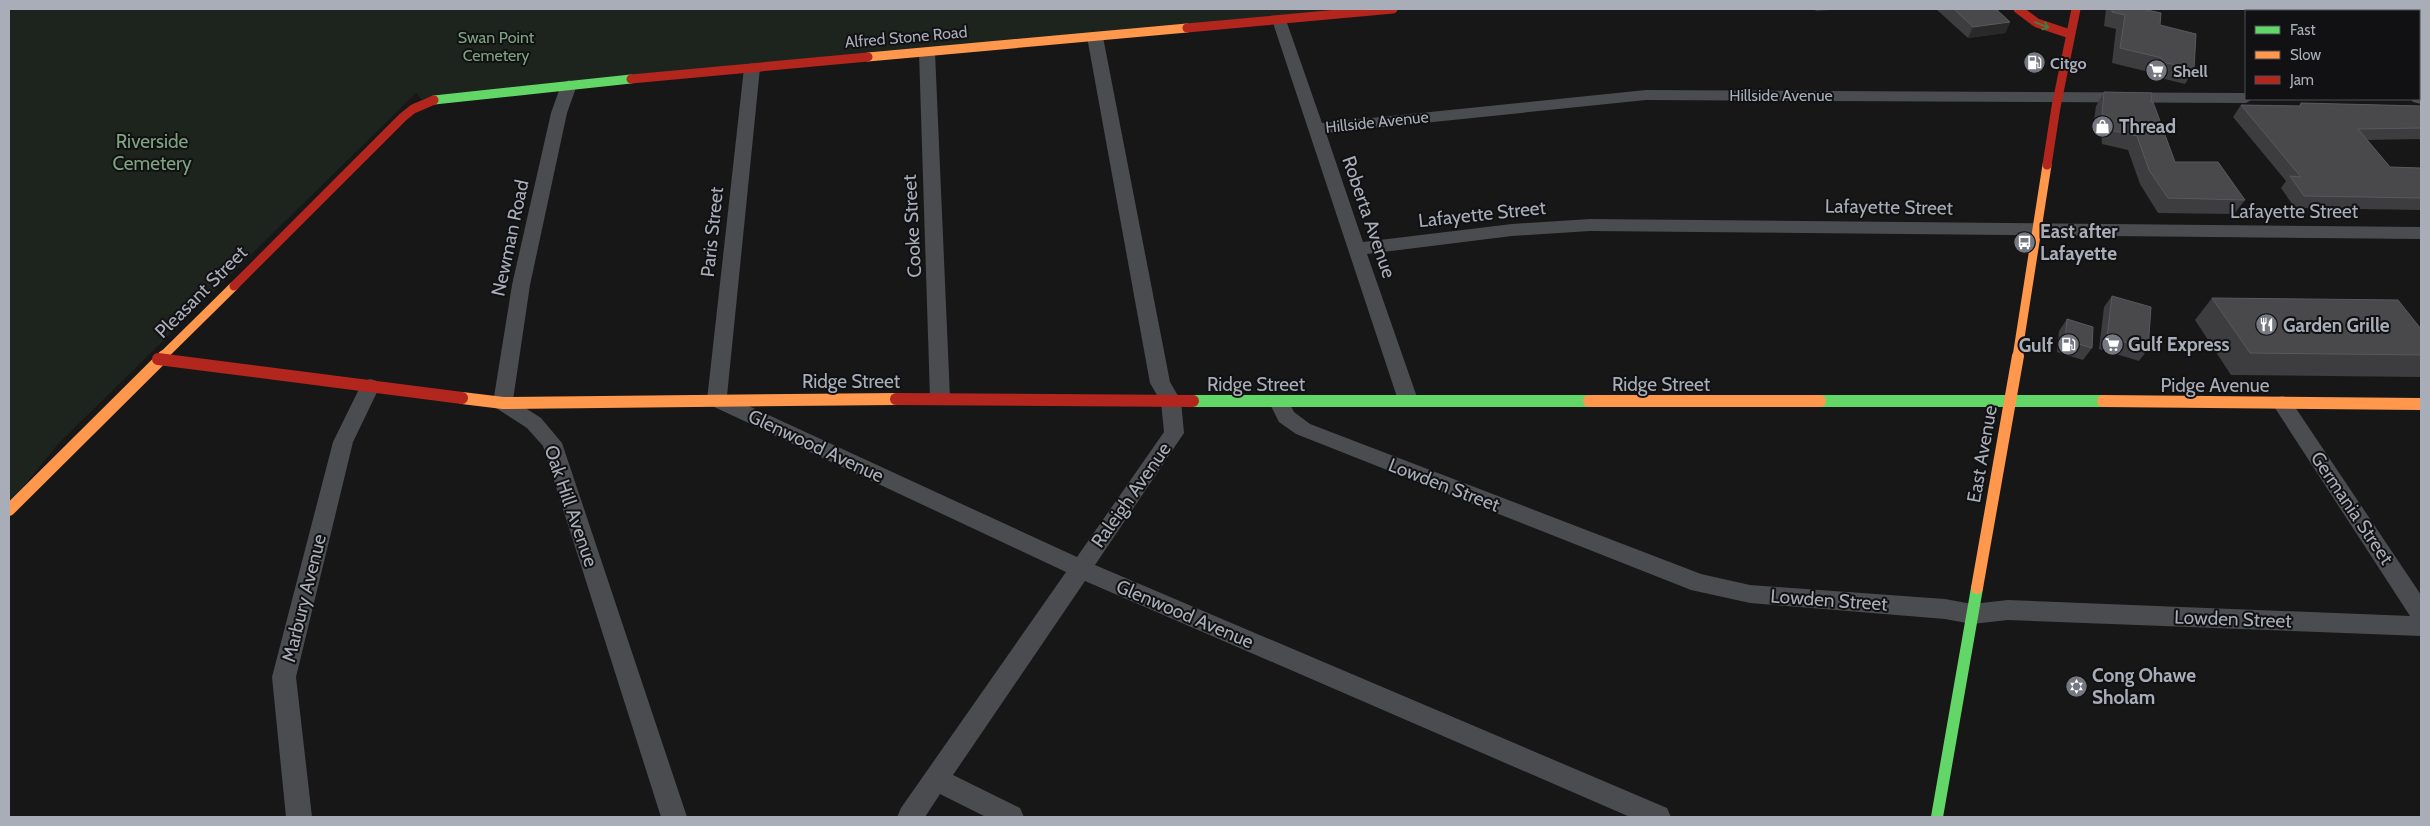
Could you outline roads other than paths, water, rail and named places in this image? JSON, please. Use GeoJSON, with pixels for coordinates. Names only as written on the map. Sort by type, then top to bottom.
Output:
{"type":"FeatureCollection","features":[{"type":"Feature","properties":{"kind":"street","name":"Alfred Stone Road"},"geometry":{"type":"LineString","coordinates":[[423,104],[448,98],[569,85],[1393,9]]}},
{"type":"Feature","properties":{"kind":"street"},"geometry":{"type":"LineString","coordinates":[[2018,9],[2038,23],[2070,34]]}},
{"type":"Feature","properties":{"kind":"street","name":"East Avenue"},"geometry":{"type":"LineString","coordinates":[[1936,817],[2038,229],[2058,97],[2076,9]]}},
{"type":"Feature","properties":{"kind":"street","name":"Roberta Avenue"},"geometry":{"type":"LineString","coordinates":[[1279,20],[1408,400]]}},
{"type":"Feature","properties":{"kind":"street","name":"Raleigh Avenue"},"geometry":{"type":"LineString","coordinates":[[910,817],[1174,433],[1171,401],[1160,383],[1095,37]]}},
{"type":"Feature","properties":{"kind":"street","name":"Cooke Street"},"geometry":{"type":"LineString","coordinates":[[927,52],[940,398]]}},
{"type":"Feature","properties":{"kind":"street","name":"Paris Street"},"geometry":{"type":"LineString","coordinates":[[716,400],[752,68]]}},
{"type":"Feature","properties":{"kind":"street","name":"Newman Road"},"geometry":{"type":"LineString","coordinates":[[503,403],[521,284],[559,112],[569,85]]}},
{"type":"Feature","properties":{"kind":"street","name":"Hillside Avenue"},"geometry":{"type":"LineString","coordinates":[[1317,129],[1646,95],[2245,98]]}},
{"type":"Feature","properties":{"kind":"street","name":"Pleasant Street"},"geometry":{"type":"LineString","coordinates":[[9,510],[403,117],[423,104]]}},
{"type":"Feature","properties":{"kind":"street","name":"Lafayette Street"},"geometry":{"type":"LineString","coordinates":[[1358,249],[1512,230],[1590,225],[2421,233]]}},
{"type":"Feature","properties":{"kind":"street","name":"Oak Hill Avenue"},"geometry":{"type":"LineString","coordinates":[[158,360],[503,403],[534,423],[552,443],[674,817]]}},
{"type":"Feature","properties":{"kind":"street","name":"Marbury Avenue"},"geometry":{"type":"LineString","coordinates":[[299,817],[284,676],[344,442],[370,386]]}},
{"type":"Feature","properties":{"kind":"street","name":"Ridge Street"},"geometry":{"type":"LineString","coordinates":[[503,403],[940,398],[1280,402],[1408,400],[2009,400]]}},
{"type":"Feature","properties":{"kind":"street","name":"Glenwood Avenue"},"geometry":{"type":"LineString","coordinates":[[716,400],[1080,568],[1658,817]]}},
{"type":"Feature","properties":{"kind":"street","name":"Pidge Avenue"},"geometry":{"type":"LineString","coordinates":[[2009,400],[2421,404]]}},
{"type":"Feature","properties":{"kind":"street","name":"Lowden Street"},"geometry":{"type":"LineString","coordinates":[[1280,402],[1286,417],[1302,430],[1699,584],[1750,594],[1945,609],[1972,614],[2008,610],[2421,626]]}},
{"type":"Feature","properties":{"kind":"street","name":"Germania Street"},"geometry":{"type":"LineString","coordinates":[[2282,403],[2421,613]]}},
{"type":"Feature","properties":{"kind":"street"},"geometry":{"type":"LineString","coordinates":[[936,779],[1011,817]]}},
{"type":"Feature","properties":{"kind":"place","name":"Citgo"},"geometry":{"type":"Point","coordinates":[2034,63]}},
{"type":"Feature","properties":{"kind":"place","name":"Shell"},"geometry":{"type":"Point","coordinates":[2157,71]}},
{"type":"Feature","properties":{"kind":"place","name":"Thread"},"geometry":{"type":"Point","coordinates":[2103,126]}},
{"type":"Feature","properties":{"kind":"place","name":"East after Lafayette"},"geometry":{"type":"Point","coordinates":[2024,242]}},
{"type":"Feature","properties":{"kind":"place","name":"Garden Grille"},"geometry":{"type":"Point","coordinates":[2267,325]}},
{"type":"Feature","properties":{"kind":"place","name":"Gulf Express"},"geometry":{"type":"Point","coordinates":[2112,344]}},
{"type":"Feature","properties":{"kind":"place","name":"Gulf"},"geometry":{"type":"Point","coordinates":[2069,345]}},
{"type":"Feature","properties":{"kind":"place","name":"Cong Ohawe Sholam"},"geometry":{"type":"Point","coordinates":[2076,686]}},
{"type":"Feature","properties":{"kind":"park label","name":"Swan Point Cemetery"},"geometry":{"type":"Point","coordinates":[496,46]}},
{"type":"Feature","properties":{"kind":"park label","name":"Riverside Cemetery"},"geometry":{"type":"Point","coordinates":[152,152]}}]}
